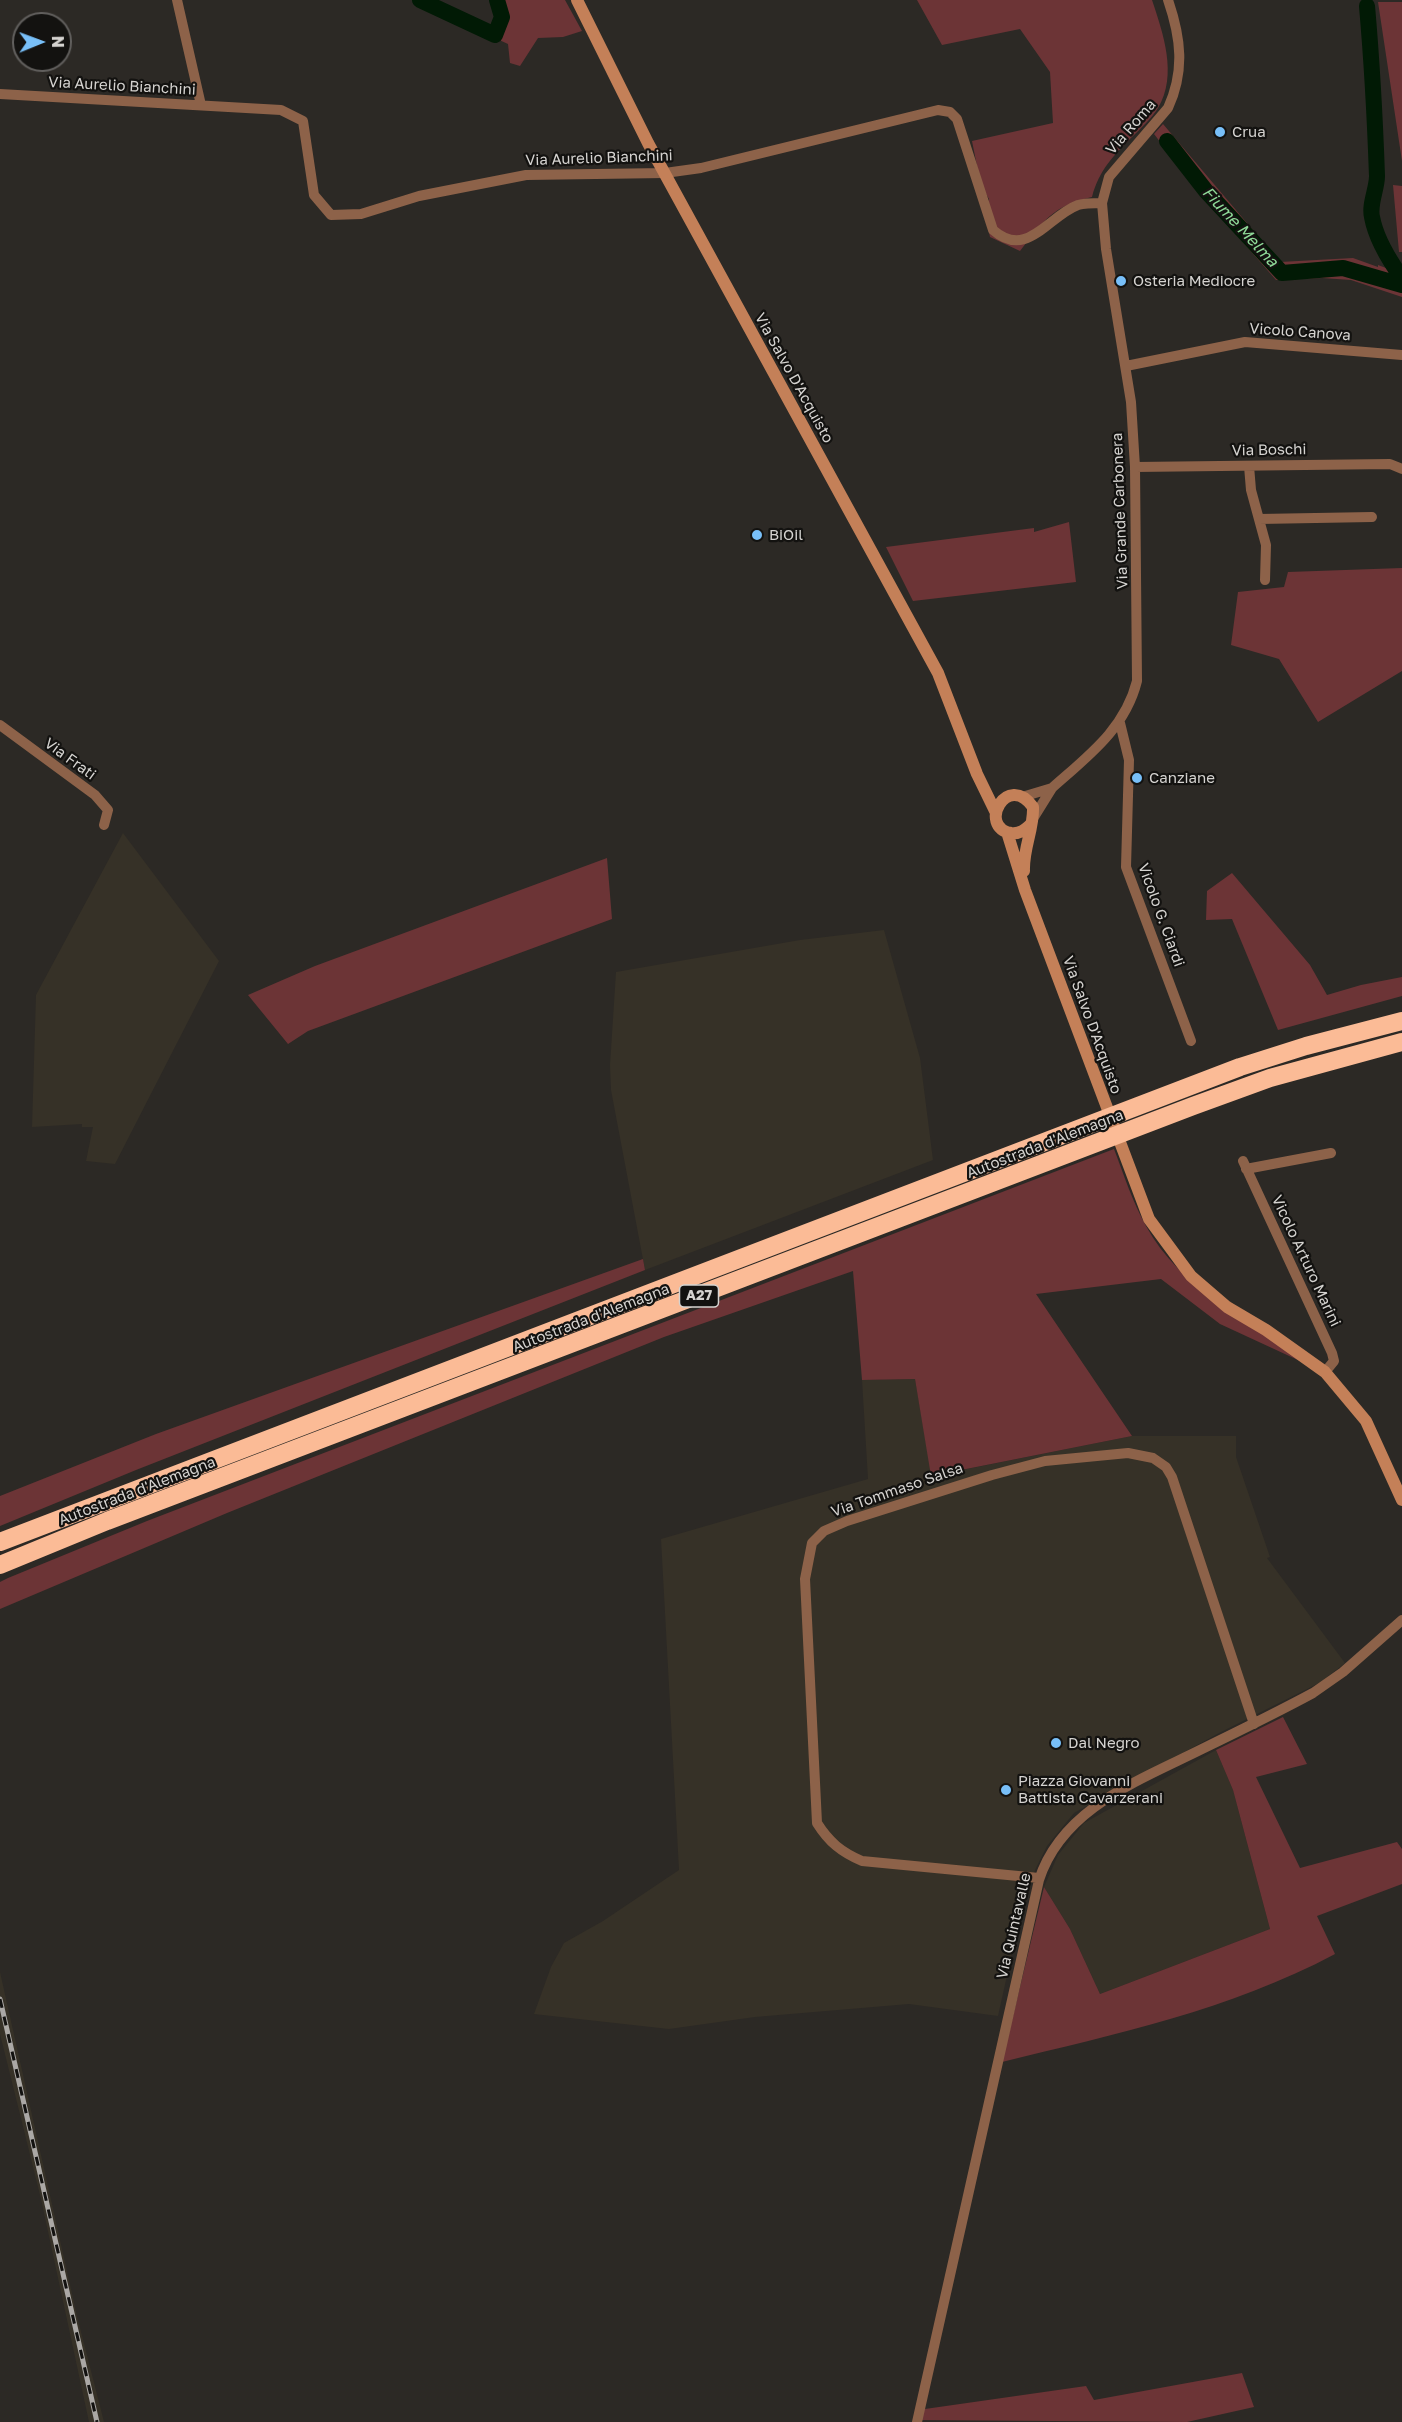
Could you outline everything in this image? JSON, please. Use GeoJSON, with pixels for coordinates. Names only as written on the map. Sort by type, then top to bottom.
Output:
{"type":"FeatureCollection","features":[{"type":"Feature","properties":{"kind":"highway","name":"Autostrada d'Alemagna"},"geometry":{"type":"LineString","coordinates":[[0,1542],[1240,1067],[1306,1046],[1402,1021]]}},
{"type":"Feature","properties":{"kind":"highway","name":"Autostrada d'Alemagna"},"geometry":{"type":"LineString","coordinates":[[0,1565],[107,1521],[1193,1106],[1270,1078],[1402,1042]]}},
{"type":"Feature","properties":{"kind":"street"},"geometry":{"type":"LineString","coordinates":[[177,0],[201,105]]}},
{"type":"Feature","properties":{"kind":"street","name":"Via Salvo D'Acquisto"},"geometry":{"type":"LineString","coordinates":[[578,0],[665,173],[938,672],[977,774],[995,811],[999,825],[1006,832],[1149,1219],[1191,1276],[1227,1307],[1266,1330],[1325,1372],[1366,1421],[1402,1497]]}},
{"type":"Feature","properties":{"kind":"street","name":"Via Roma"},"geometry":{"type":"LineString","coordinates":[[1102,203],[1109,177],[1168,108],[1174,95],[1181,51],[1168,0]]}},
{"type":"Feature","properties":{"kind":"street","name":"Via Aurelio Bianchini"},"geometry":{"type":"LineString","coordinates":[[0,94],[281,110],[303,121],[314,195],[331,215],[361,214],[419,196],[526,175],[665,173],[700,168],[945,110],[957,119],[993,230],[1004,239],[1019,241],[1042,230],[1080,205],[1102,203]]}},
{"type":"Feature","properties":{"kind":"street","name":"Via Grande Carbonera"},"geometry":{"type":"LineString","coordinates":[[1032,821],[1052,788],[1099,746],[1120,723],[1132,702],[1137,681],[1135,467],[1126,366],[1106,249],[1102,203]]}},
{"type":"Feature","properties":{"kind":"street","name":"Vicolo Canova"},"geometry":{"type":"LineString","coordinates":[[1126,366],[1245,342],[1402,355]]}},
{"type":"Feature","properties":{"kind":"street","name":"Via Boschi"},"geometry":{"type":"LineString","coordinates":[[1135,467],[1390,464],[1402,469]]}},
{"type":"Feature","properties":{"kind":"street"},"geometry":{"type":"LineString","coordinates":[[1249,466],[1251,490],[1266,545],[1265,580]]}},
{"type":"Feature","properties":{"kind":"street"},"geometry":{"type":"LineString","coordinates":[[1259,519],[1372,516]]}},
{"type":"Feature","properties":{"kind":"street","name":"Vicolo G. Ciardi"},"geometry":{"type":"LineString","coordinates":[[1120,723],[1129,760],[1126,867],[1191,1041]]}},
{"type":"Feature","properties":{"kind":"street","name":"Via Frati"},"geometry":{"type":"LineString","coordinates":[[0,725],[94,795],[108,810],[104,825]]}},
{"type":"Feature","properties":{"kind":"street"},"geometry":{"type":"LineString","coordinates":[[977,774],[992,789],[1017,796],[1033,807],[1032,821],[1025,831],[1016,834],[1006,832]]}},
{"type":"Feature","properties":{"kind":"street","name":"Via Grande Carbonera"},"geometry":{"type":"LineString","coordinates":[[1017,796],[1052,788]]}},
{"type":"Feature","properties":{"kind":"street"},"geometry":{"type":"LineString","coordinates":[[995,811],[1004,798],[1017,796]]}},
{"type":"Feature","properties":{"kind":"street","name":"Via Salvo D'Acquisto"},"geometry":{"type":"LineString","coordinates":[[1026,890],[1023,856],[1032,821]]}},
{"type":"Feature","properties":{"kind":"street","name":"Vicolo Arturo Marini"},"geometry":{"type":"LineString","coordinates":[[1325,1372],[1334,1361],[1332,1353],[1245,1165],[1332,1153]]}},
{"type":"Feature","properties":{"kind":"street","name":"Via Tommaso Salsa"},"geometry":{"type":"LineString","coordinates":[[1039,1878],[862,1861],[844,1853],[828,1840],[817,1823],[805,1579],[812,1543],[824,1531],[847,1521],[916,1499],[1045,1461],[1128,1453],[1153,1458],[1166,1467],[1172,1477],[1254,1724]]}},
{"type":"Feature","properties":{"kind":"street","name":"Via Quintavalle"},"geometry":{"type":"LineString","coordinates":[[917,2422],[1039,1878],[1048,1857],[1066,1831],[1112,1794],[1313,1693],[1343,1672],[1402,1620]]}},
{"type":"Feature","properties":{"kind":"shaded area"},"geometry":{"type":"Polygon","coordinates":[[[493,0],[565,0],[582,31],[563,37],[538,38],[520,66],[510,63],[508,44],[482,32],[495,20],[493,0]]]}},
{"type":"Feature","properties":{"kind":"shaded area"},"geometry":{"type":"Polygon","coordinates":[[[917,0],[1152,0],[1164,40],[1168,68],[1164,95],[1158,108],[1108,164],[1092,197],[1068,205],[1050,216],[1020,251],[990,237],[985,214],[989,199],[981,186],[972,141],[1053,123],[1050,72],[1020,29],[942,45],[917,0]]]}},
{"type":"Feature","properties":{"kind":"shaded area"},"geometry":{"type":"Polygon","coordinates":[[[1378,2],[1402,2],[1402,161],[1378,2]]]}},
{"type":"Feature","properties":{"kind":"shaded area"},"geometry":{"type":"Polygon","coordinates":[[[1163,124],[1280,262],[1353,258],[1378,267],[1378,265],[1402,274],[1402,297],[1351,280],[1322,278],[1276,280],[1198,191],[1154,134],[1163,124]]]}},
{"type":"Feature","properties":{"kind":"shaded area"},"geometry":{"type":"Polygon","coordinates":[[[1393,185],[1402,186],[1402,252],[1399,252],[1393,185]]]}},
{"type":"Feature","properties":{"kind":"shaded area"},"geometry":{"type":"Polygon","coordinates":[[[1069,522],[1076,582],[913,601],[886,547],[1034,528],[1034,532],[1069,522]]]}},
{"type":"Feature","properties":{"kind":"shaded area"},"geometry":{"type":"Polygon","coordinates":[[[1402,568],[1402,671],[1318,722],[1279,659],[1231,645],[1238,592],[1284,587],[1288,572],[1402,568]]]}},
{"type":"Feature","properties":{"kind":"shaded area"},"geometry":{"type":"Polygon","coordinates":[[[123,833],[219,961],[115,1164],[86,1161],[93,1127],[82,1127],[82,1124],[32,1127],[36,995],[123,833]]]}},
{"type":"Feature","properties":{"kind":"shaded area"},"geometry":{"type":"Polygon","coordinates":[[[607,858],[612,919],[308,1031],[288,1044],[248,995],[315,966],[607,858]]]}},
{"type":"Feature","properties":{"kind":"shaded area"},"geometry":{"type":"Polygon","coordinates":[[[1232,873],[1310,965],[1327,995],[1402,977],[1402,996],[1278,1030],[1232,919],[1206,920],[1207,891],[1232,873]]]}},
{"type":"Feature","properties":{"kind":"shaded area"},"geometry":{"type":"Polygon","coordinates":[[[884,930],[920,1058],[933,1160],[645,1270],[611,1090],[610,1065],[616,972],[800,940],[884,930]]]}},
{"type":"Feature","properties":{"kind":"shaded area"},"geometry":{"type":"Polygon","coordinates":[[[1114,1149],[1132,1198],[1146,1226],[1160,1248],[1178,1269],[1220,1305],[1313,1367],[1220,1324],[1161,1279],[1036,1294],[1132,1436],[931,1476],[915,1379],[862,1380],[853,1271],[664,1337],[227,1513],[0,1609],[0,1582],[8,1578],[147,1521],[1114,1149]]]}},
{"type":"Feature","properties":{"kind":"shaded area"},"geometry":{"type":"Polygon","coordinates":[[[643,1259],[645,1270],[136,1470],[0,1526],[0,1496],[156,1434],[643,1259]]]}},
{"type":"Feature","properties":{"kind":"shaded area"},"geometry":{"type":"Polygon","coordinates":[[[915,1379],[932,1476],[1132,1436],[1236,1436],[1236,1457],[1270,1557],[1267,1558],[1345,1663],[1321,1682],[1219,1733],[1074,1813],[1047,1846],[1035,1870],[1016,1935],[998,2016],[909,2004],[755,2017],[669,2029],[534,2014],[551,1967],[564,1943],[603,1921],[679,1870],[661,1539],[868,1479],[862,1380],[915,1379]]]}},
{"type":"Feature","properties":{"kind":"shaded area"},"geometry":{"type":"Polygon","coordinates":[[[1283,1717],[1307,1764],[1256,1777],[1300,1868],[1397,1842],[1402,1849],[1402,1884],[1317,1916],[1335,1954],[1295,1974],[1255,1991],[1172,2018],[1002,2062],[1044,1887],[1070,1929],[1100,1994],[1270,1929],[1233,1790],[1216,1750],[1283,1717]]]}},
{"type":"Feature","properties":{"kind":"shaded area"},"geometry":{"type":"Polygon","coordinates":[[[1216,1750],[1233,1790],[1270,1929],[1100,1994],[1070,1929],[1044,1887],[1058,1855],[1084,1823],[1216,1750]]]}},
{"type":"Feature","properties":{"kind":"shaded area"},"geometry":{"type":"Polygon","coordinates":[[[0,1972],[77,2316],[104,2422],[89,2422],[41,2199],[0,2034],[0,1972]]]}},
{"type":"Feature","properties":{"kind":"shaded area"},"geometry":{"type":"Polygon","coordinates":[[[1242,2373],[1254,2407],[1187,2422],[915,2420],[918,2410],[1086,2386],[1094,2400],[1242,2373]]]}},
{"type":"Feature","properties":{"kind":"waterway"},"geometry":{"type":"LineString","coordinates":[[420,0],[495,35],[502,17],[497,0]]}},
{"type":"Feature","properties":{"kind":"waterway"},"geometry":{"type":"LineString","coordinates":[[1367,6],[1377,176],[1371,212],[1380,241],[1402,278]]}},
{"type":"Feature","properties":{"kind":"waterway","name":"Fiume Melma"},"geometry":{"type":"LineString","coordinates":[[1167,141],[1206,191],[1282,273],[1343,268],[1402,285]]}},
{"type":"Feature","properties":{"kind":"railway"},"geometry":{"type":"LineString","coordinates":[[0,1999],[97,2422]]}},
{"type":"Feature","properties":{"kind":"place","name":"Crua"},"geometry":{"type":"Point","coordinates":[1220,132]}},
{"type":"Feature","properties":{"kind":"place","name":"Osteria Mediocre"},"geometry":{"type":"Point","coordinates":[1121,281]}},
{"type":"Feature","properties":{"kind":"place","name":"BiOil"},"geometry":{"type":"Point","coordinates":[757,535]}},
{"type":"Feature","properties":{"kind":"place","name":"Canziane"},"geometry":{"type":"Point","coordinates":[1137,778]}},
{"type":"Feature","properties":{"kind":"place","name":"Dal Negro"},"geometry":{"type":"Point","coordinates":[1056,1743]}},
{"type":"Feature","properties":{"kind":"place","name":"Piazza Giovanni Battista Cavarzerani"},"geometry":{"type":"Point","coordinates":[1006,1790]}}]}
